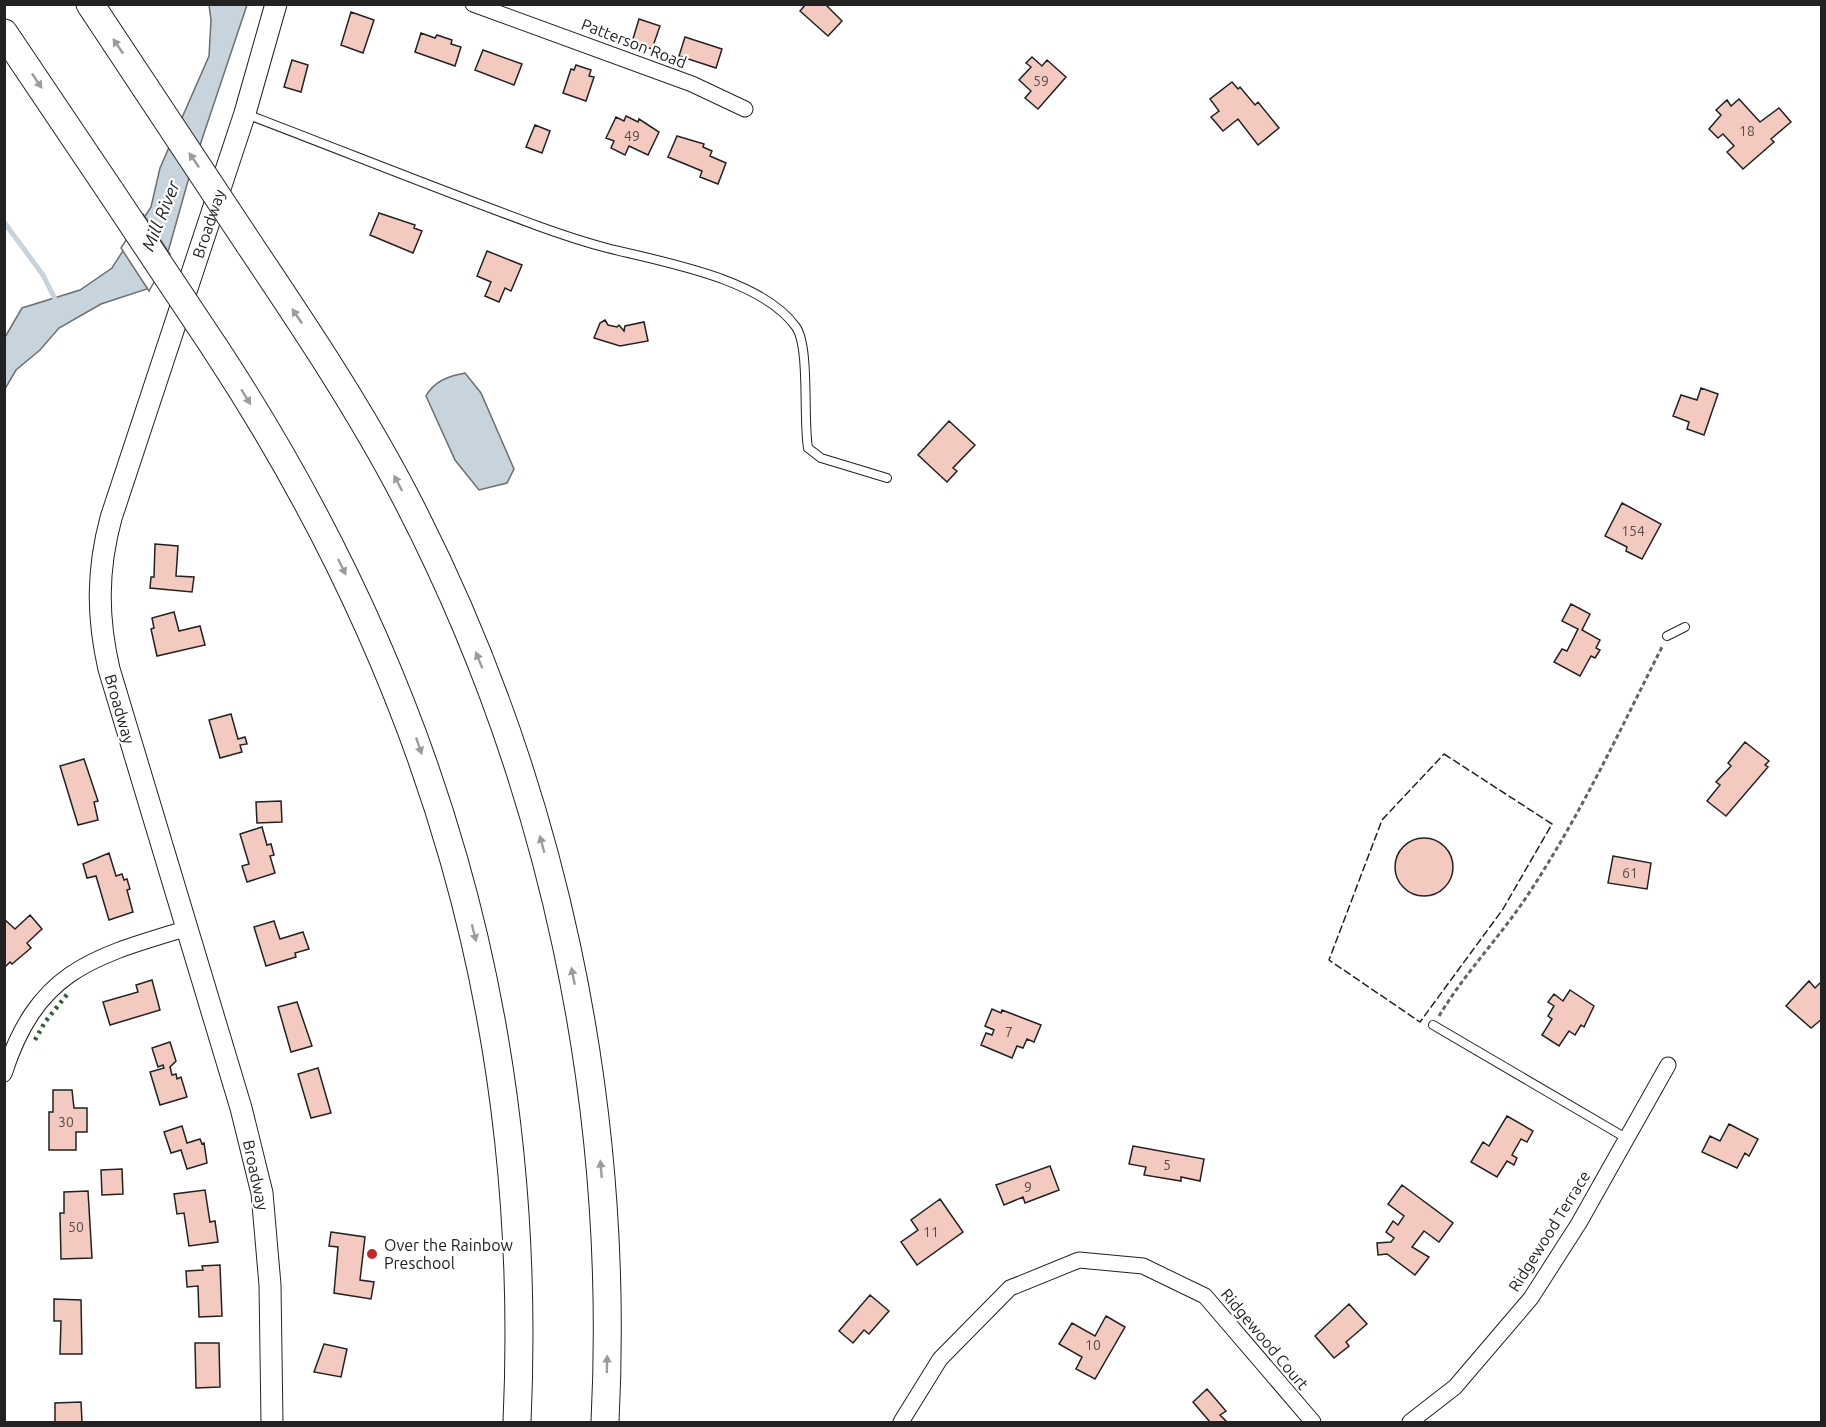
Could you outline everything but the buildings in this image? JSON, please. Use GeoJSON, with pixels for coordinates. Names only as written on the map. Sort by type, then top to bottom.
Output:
{"type":"FeatureCollection","features":[{"type":"Feature","properties":{"kind":"highway"},"geometry":{"type":"LineString","coordinates":[[90,4],[334,373],[406,498],[471,638],[529,801],[564,935],[594,1105],[606,1260],[605,1422]]}},
{"type":"Feature","properties":{"kind":"highway"},"geometry":{"type":"LineString","coordinates":[[4,33],[215,348],[294,475],[359,603],[415,735],[454,857],[488,994],[510,1143],[520,1287],[517,1422]]}},
{"type":"Feature","properties":{"kind":"main road","name":"Broadway"},"geometry":{"type":"LineString","coordinates":[[272,1422],[270,1285],[262,1193],[241,1108],[185,929],[109,669],[100,625],[99,579],[102,552],[116,499],[245,113],[276,4]]}},
{"type":"Feature","properties":{"kind":"street","name":"Patterson Road"},"geometry":{"type":"LineString","coordinates":[[473,4],[681,80],[745,110]]}},
{"type":"Feature","properties":{"kind":"street"},"geometry":{"type":"LineString","coordinates":[[4,1074],[26,1023],[66,975],[117,949],[185,929]]}},
{"type":"Feature","properties":{"kind":"street","name":"Ridgewood Terrace"},"geometry":{"type":"LineString","coordinates":[[1410,1422],[1455,1387],[1531,1298],[1579,1223],[1668,1065]]}},
{"type":"Feature","properties":{"kind":"street","name":"Ridgewood Court"},"geometry":{"type":"LineString","coordinates":[[901,1422],[940,1359],[1010,1288],[1079,1260],[1143,1266],[1205,1296],[1313,1422]]}},
{"type":"Feature","properties":{"kind":"lane"},"geometry":{"type":"LineString","coordinates":[[245,113],[541,227],[605,248],[680,264],[716,277],[762,299],[783,312],[798,330],[803,360],[808,448],[821,458],[887,478]]}},
{"type":"Feature","properties":{"kind":"lane"},"geometry":{"type":"LineString","coordinates":[[1667,636],[1685,627]]}},
{"type":"Feature","properties":{"kind":"lane"},"geometry":{"type":"LineString","coordinates":[[1433,1025],[1626,1138]]}},
{"type":"Feature","properties":{"kind":"path"},"geometry":{"type":"LineString","coordinates":[[1433,1025],[1514,915],[1554,853],[1601,769],[1667,636]]}},
{"type":"Feature","properties":{"kind":"water","name":"Mill River"},"geometry":{"type":"Polygon","coordinates":[[[209,5],[247,5],[188,181],[168,252],[147,289],[101,304],[59,328],[40,350],[16,370],[5,389],[5,337],[22,308],[80,290],[112,268],[151,207],[160,168],[209,56],[211,20],[209,5]]]}},
{"type":"Feature","properties":{"kind":"water"},"geometry":{"type":"Polygon","coordinates":[[[465,373],[481,393],[514,469],[507,483],[479,490],[455,460],[426,396],[433,386],[442,380],[465,373]]]}},
{"type":"Feature","properties":{"kind":"pier"},"geometry":{"type":"Polygon","coordinates":[[[143,214],[170,254],[149,291],[121,248],[143,214]]]}},
{"type":"Feature","properties":{"kind":"waterway"},"geometry":{"type":"LineString","coordinates":[[4,222],[43,275],[57,303]]}},
{"type":"Feature","properties":{"kind":"hedge"},"geometry":{"type":"LineString","coordinates":[[35,1040],[45,1022],[69,992]]}},
{"type":"Feature","properties":{"kind":"fence"},"geometry":{"type":"LineString","coordinates":[[1444,754],[1552,824],[1503,909],[1420,1022],[1329,960],[1382,820],[1444,754]]}},
{"type":"Feature","properties":{"kind":"place","name":"Over the Rainbow Preschool"},"geometry":{"type":"Point","coordinates":[372,1254]}}]}
